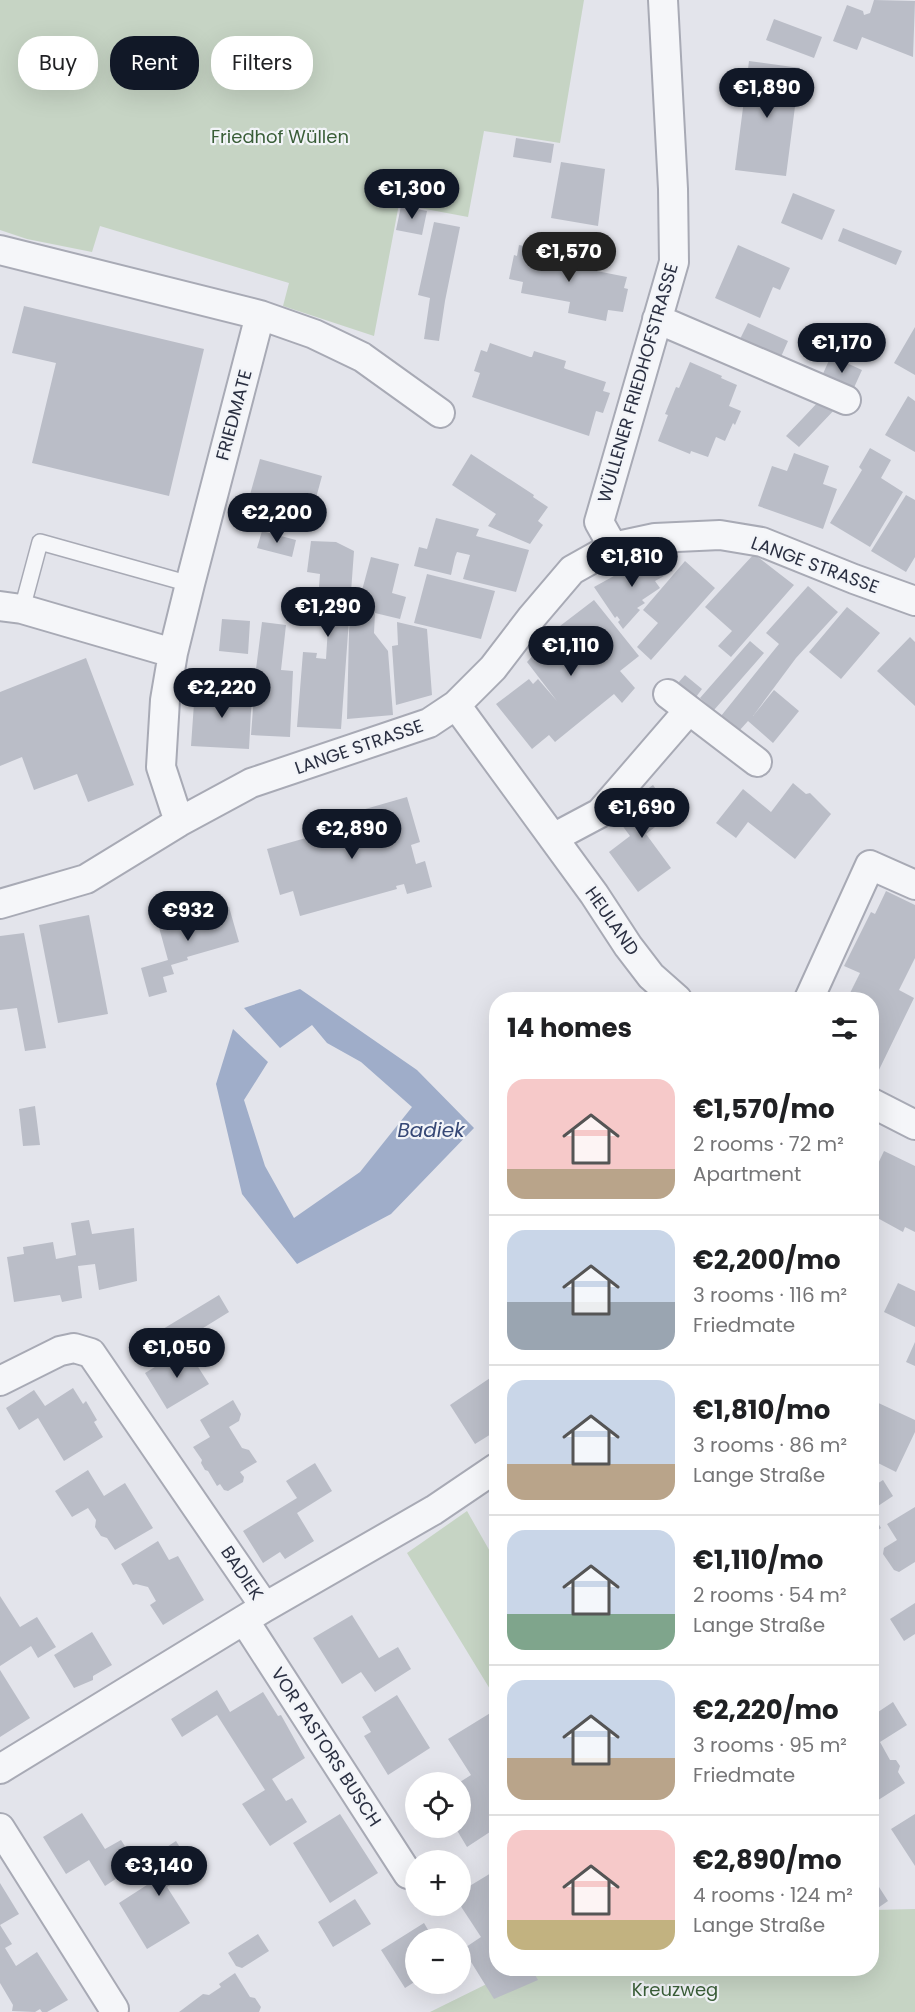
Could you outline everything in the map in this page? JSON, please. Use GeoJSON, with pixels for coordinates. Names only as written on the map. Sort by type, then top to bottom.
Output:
{"type":"FeatureCollection","features":[{"type":"Feature","properties":{"kind":"street","name":"WÜLLENER FRIEDHOFSTRASSE"},"geometry":{"type":"LineString","coordinates":[[613,547],[599,522],[674,262],[673,189],[663,0]]}},
{"type":"Feature","properties":{"kind":"street"},"geometry":{"type":"LineString","coordinates":[[0,250],[260,315],[314,334],[362,357],[440,413]]}},
{"type":"Feature","properties":{"kind":"street","name":"FRIEDMATE"},"geometry":{"type":"LineString","coordinates":[[179,822],[161,767],[165,700],[173,653],[190,584],[260,315]]}},
{"type":"Feature","properties":{"kind":"street"},"geometry":{"type":"LineString","coordinates":[[657,319],[846,400]]}},
{"type":"Feature","properties":{"kind":"street","name":"LANGE STRASSE"},"geometry":{"type":"LineString","coordinates":[[0,904],[86,879],[179,822],[251,783],[429,723],[456,705],[493,668],[532,617],[573,570],[613,547],[655,538],[720,535],[762,542],[915,601]]}},
{"type":"Feature","properties":{"kind":"street"},"geometry":{"type":"LineString","coordinates":[[11,608],[173,653]]}},
{"type":"Feature","properties":{"kind":"street"},"geometry":{"type":"LineString","coordinates":[[553,838],[600,813],[678,702],[757,762]]}},
{"type":"Feature","properties":{"kind":"street","name":"HEULAND"},"geometry":{"type":"LineString","coordinates":[[456,705],[594,894],[628,946],[651,976],[669,992]]}},
{"type":"Feature","properties":{"kind":"street"},"geometry":{"type":"LineString","coordinates":[[812,992],[870,864],[915,885]]}},
{"type":"Feature","properties":{"kind":"street"},"geometry":{"type":"LineString","coordinates":[[879,1107],[915,1125]]}},
{"type":"Feature","properties":{"kind":"street","name":"BADIEK"},"geometry":{"type":"LineString","coordinates":[[0,1381],[60,1351],[74,1348],[91,1353],[255,1614]]}},
{"type":"Feature","properties":{"kind":"street"},"geometry":{"type":"LineString","coordinates":[[0,1769],[255,1614],[434,1510],[489,1473]]}},
{"type":"Feature","properties":{"kind":"street","name":"VOR PASTORS BUSCH"},"geometry":{"type":"LineString","coordinates":[[255,1614],[405,1869]]}},
{"type":"Feature","properties":{"kind":"street"},"geometry":{"type":"LineString","coordinates":[[0,1828],[114,2009]]}},
{"type":"Feature","properties":{"kind":"lane"},"geometry":{"type":"LineString","coordinates":[[11,608],[40,542],[190,584]]}},
{"type":"Feature","properties":{"kind":"green space","name":"Friedhof Wüllen"},"geometry":{"type":"Polygon","coordinates":[[[0,0],[584,0],[560,143],[484,131],[468,217],[399,204],[374,336],[283,306],[289,283],[100,226],[92,252],[27,239],[0,230],[0,0]]]}},
{"type":"Feature","properties":{"kind":"green space"},"geometry":{"type":"Polygon","coordinates":[[[467,1511],[489,1550],[489,1688],[407,1553],[467,1511]]]}},
{"type":"Feature","properties":{"kind":"green space","name":"Kreuzweg"},"geometry":{"type":"Polygon","coordinates":[[[915,1909],[915,2012],[430,2012],[466,1994],[471,1994],[471,1992],[503,1976],[879,1976],[879,1910],[915,1909]]]}},
{"type":"Feature","properties":{"kind":"water","name":"Badiek"},"geometry":{"type":"Polygon","coordinates":[[[300,989],[417,1070],[474,1128],[391,1214],[297,1264],[242,1194],[216,1084],[233,1029],[268,1062],[244,1100],[265,1166],[294,1218],[360,1172],[412,1107],[361,1062],[327,1043],[312,1025],[280,1048],[244,1008],[300,989]]]}},
{"type":"Feature","properties":{"kind":"building"},"geometry":{"type":"Polygon","coordinates":[[[874,0],[915,1],[913,57],[862,37],[857,50],[833,41],[847,5],[863,11],[864,15],[870,13],[874,0]]]}},
{"type":"Feature","properties":{"kind":"building"},"geometry":{"type":"Polygon","coordinates":[[[774,19],[822,37],[814,58],[766,40],[774,19]]]}},
{"type":"Feature","properties":{"kind":"building"},"geometry":{"type":"Polygon","coordinates":[[[749,61],[800,68],[786,176],[735,170],[749,61]]]}},
{"type":"Feature","properties":{"kind":"building"},"geometry":{"type":"Polygon","coordinates":[[[516,138],[554,144],[551,163],[513,157],[516,138]]]}},
{"type":"Feature","properties":{"kind":"building"},"geometry":{"type":"Polygon","coordinates":[[[561,162],[605,169],[598,226],[551,218],[561,162]]]}},
{"type":"Feature","properties":{"kind":"building"},"geometry":{"type":"Polygon","coordinates":[[[793,193],[835,210],[822,240],[781,223],[793,193]]]}},
{"type":"Feature","properties":{"kind":"building"},"geometry":{"type":"Polygon","coordinates":[[[401,206],[427,211],[422,235],[396,230],[401,206]]]}},
{"type":"Feature","properties":{"kind":"building"},"geometry":{"type":"Polygon","coordinates":[[[434,222],[460,227],[439,341],[424,339],[430,298],[418,295],[434,222]]]}},
{"type":"Feature","properties":{"kind":"building"},"geometry":{"type":"Polygon","coordinates":[[[843,228],[902,251],[896,265],[838,241],[843,228]]]}},
{"type":"Feature","properties":{"kind":"building"},"geometry":{"type":"Polygon","coordinates":[[[519,245],[569,255],[566,265],[627,277],[624,288],[628,289],[623,312],[608,310],[606,321],[568,313],[570,302],[521,293],[523,282],[509,279],[514,255],[517,256],[519,245]]]}},
{"type":"Feature","properties":{"kind":"building"},"geometry":{"type":"Polygon","coordinates":[[[738,245],[790,268],[780,290],[773,287],[760,318],[715,298],[738,245]]]}},
{"type":"Feature","properties":{"kind":"building"},"geometry":{"type":"Polygon","coordinates":[[[24,306],[204,349],[169,496],[32,463],[56,363],[12,353],[24,306]]]}},
{"type":"Feature","properties":{"kind":"building"},"geometry":{"type":"Polygon","coordinates":[[[748,323],[788,341],[780,359],[739,341],[748,323]]]}},
{"type":"Feature","properties":{"kind":"building"},"geometry":{"type":"Polygon","coordinates":[[[915,327],[915,375],[894,363],[915,327]]]}},
{"type":"Feature","properties":{"kind":"building"},"geometry":{"type":"Polygon","coordinates":[[[490,343],[530,357],[534,351],[566,361],[564,368],[606,382],[603,391],[610,393],[603,413],[596,411],[589,436],[472,397],[480,373],[474,371],[481,350],[487,352],[490,343]]]}},
{"type":"Feature","properties":{"kind":"building"},"geometry":{"type":"Polygon","coordinates":[[[831,356],[862,370],[852,392],[821,378],[831,356]]]}},
{"type":"Feature","properties":{"kind":"building"},"geometry":{"type":"Polygon","coordinates":[[[690,362],[737,385],[729,406],[741,411],[725,441],[716,437],[708,457],[691,451],[690,454],[658,441],[668,415],[665,414],[690,362]]]}},
{"type":"Feature","properties":{"kind":"building"},"geometry":{"type":"Polygon","coordinates":[[[908,396],[915,401],[915,452],[885,435],[908,396]]]}},
{"type":"Feature","properties":{"kind":"building"},"geometry":{"type":"Polygon","coordinates":[[[820,400],[837,407],[799,447],[786,436],[820,400]]]}},
{"type":"Feature","properties":{"kind":"building"},"geometry":{"type":"Polygon","coordinates":[[[870,448],[891,460],[881,478],[903,492],[870,547],[830,523],[862,470],[859,467],[870,448]]]}},
{"type":"Feature","properties":{"kind":"building"},"geometry":{"type":"Polygon","coordinates":[[[794,453],[829,466],[823,484],[837,489],[823,529],[758,506],[772,466],[787,471],[794,453]]]}},
{"type":"Feature","properties":{"kind":"building"},"geometry":{"type":"Polygon","coordinates":[[[471,454],[534,495],[533,497],[548,507],[538,521],[543,525],[530,544],[488,526],[496,514],[452,485],[471,454]]]}},
{"type":"Feature","properties":{"kind":"building"},"geometry":{"type":"Polygon","coordinates":[[[260,459],[322,476],[316,498],[298,493],[289,528],[244,516],[260,459]]]}},
{"type":"Feature","properties":{"kind":"building"},"geometry":{"type":"Polygon","coordinates":[[[906,495],[915,500],[915,557],[906,572],[871,551],[906,495]]]}},
{"type":"Feature","properties":{"kind":"building"},"geometry":{"type":"Polygon","coordinates":[[[436,518],[479,529],[476,536],[529,550],[516,592],[463,579],[470,555],[457,552],[451,575],[414,566],[419,547],[427,549],[436,518]]]}},
{"type":"Feature","properties":{"kind":"building"},"geometry":{"type":"Polygon","coordinates":[[[262,531],[296,540],[292,557],[257,548],[262,531]]]}},
{"type":"Feature","properties":{"kind":"building"},"geometry":{"type":"Polygon","coordinates":[[[311,541],[336,542],[354,551],[341,729],[297,727],[303,652],[317,653],[316,658],[326,659],[328,627],[316,626],[320,574],[307,572],[311,541]]]}},
{"type":"Feature","properties":{"kind":"building"},"geometry":{"type":"Polygon","coordinates":[[[754,554],[794,585],[731,657],[718,646],[732,631],[705,607],[754,554]]]}},
{"type":"Feature","properties":{"kind":"building"},"geometry":{"type":"Polygon","coordinates":[[[664,556],[673,571],[655,581],[660,588],[642,600],[645,603],[637,608],[640,610],[623,629],[618,622],[620,620],[617,616],[615,618],[594,587],[641,561],[664,556]]]}},
{"type":"Feature","properties":{"kind":"building"},"geometry":{"type":"Polygon","coordinates":[[[371,557],[399,564],[392,593],[406,597],[400,619],[375,613],[374,633],[388,651],[393,715],[347,719],[349,631],[353,593],[361,594],[371,557]]]}},
{"type":"Feature","properties":{"kind":"building"},"geometry":{"type":"Polygon","coordinates":[[[685,561],[715,588],[651,660],[637,647],[658,623],[643,610],[685,561]]]}},
{"type":"Feature","properties":{"kind":"building"},"geometry":{"type":"Polygon","coordinates":[[[427,574],[495,591],[481,639],[414,623],[427,574]]]}},
{"type":"Feature","properties":{"kind":"building"},"geometry":{"type":"Polygon","coordinates":[[[808,586],[838,612],[796,658],[753,716],[774,690],[799,711],[773,743],[748,721],[739,731],[721,716],[779,644],[766,633],[808,586]]]}},
{"type":"Feature","properties":{"kind":"building"},"geometry":{"type":"Polygon","coordinates":[[[594,600],[639,656],[620,671],[635,688],[622,703],[614,694],[555,742],[549,735],[532,749],[496,704],[529,679],[533,684],[538,679],[557,701],[527,662],[560,626],[594,600]]]}},
{"type":"Feature","properties":{"kind":"building"},"geometry":{"type":"Polygon","coordinates":[[[847,607],[880,633],[841,679],[809,652],[847,607]]]}},
{"type":"Feature","properties":{"kind":"building"},"geometry":{"type":"Polygon","coordinates":[[[222,619],[250,621],[248,654],[219,651],[222,619]]]}},
{"type":"Feature","properties":{"kind":"building"},"geometry":{"type":"Polygon","coordinates":[[[262,622],[286,625],[281,670],[293,671],[290,737],[251,735],[262,622]]]}},
{"type":"Feature","properties":{"kind":"building"},"geometry":{"type":"Polygon","coordinates":[[[397,622],[427,629],[432,695],[396,705],[392,646],[398,645],[397,622]]]}},
{"type":"Feature","properties":{"kind":"building"},"geometry":{"type":"Polygon","coordinates":[[[910,637],[915,642],[915,706],[877,671],[910,637]]]}},
{"type":"Feature","properties":{"kind":"building"},"geometry":{"type":"Polygon","coordinates":[[[750,641],[764,653],[714,710],[700,698],[750,641]]]}},
{"type":"Feature","properties":{"kind":"building"},"geometry":{"type":"Polygon","coordinates":[[[86,658],[134,785],[88,802],[77,774],[34,790],[22,757],[0,766],[0,692],[86,658]]]}},
{"type":"Feature","properties":{"kind":"building"},"geometry":{"type":"Polygon","coordinates":[[[685,675],[702,689],[696,697],[678,683],[685,675]]]}},
{"type":"Feature","properties":{"kind":"building"},"geometry":{"type":"Polygon","coordinates":[[[195,689],[252,692],[249,749],[191,746],[195,689]]]}},
{"type":"Feature","properties":{"kind":"building"},"geometry":{"type":"Polygon","coordinates":[[[793,783],[806,794],[810,793],[831,814],[795,859],[748,822],[736,838],[716,823],[743,789],[771,812],[793,783]]]}},
{"type":"Feature","properties":{"kind":"building"},"geometry":{"type":"Polygon","coordinates":[[[653,785],[673,813],[646,834],[671,868],[638,892],[609,852],[630,836],[613,813],[653,785]]]}},
{"type":"Feature","properties":{"kind":"building"},"geometry":{"type":"Polygon","coordinates":[[[407,797],[420,842],[411,845],[416,864],[425,861],[432,887],[407,894],[404,884],[396,886],[397,889],[300,916],[293,891],[280,895],[267,849],[352,825],[348,814],[407,797]]]}},
{"type":"Feature","properties":{"kind":"building"},"geometry":{"type":"Polygon","coordinates":[[[886,891],[915,905],[915,958],[899,990],[914,998],[879,1070],[879,992],[850,992],[860,973],[844,966],[871,912],[875,914],[886,891]]]}},
{"type":"Feature","properties":{"kind":"building"},"geometry":{"type":"Polygon","coordinates":[[[175,907],[179,921],[229,907],[239,942],[187,957],[188,960],[171,965],[174,974],[163,977],[167,992],[149,997],[141,968],[168,960],[155,913],[175,907]]]}},
{"type":"Feature","properties":{"kind":"building"},"geometry":{"type":"Polygon","coordinates":[[[89,915],[108,1014],[58,1023],[39,925],[89,915]]]}},
{"type":"Feature","properties":{"kind":"building"},"geometry":{"type":"Polygon","coordinates":[[[24,933],[46,1048],[25,1051],[17,1008],[0,1010],[0,936],[24,933]]]}},
{"type":"Feature","properties":{"kind":"building"},"geometry":{"type":"Polygon","coordinates":[[[35,1106],[40,1145],[23,1146],[19,1109],[35,1106]]]}},
{"type":"Feature","properties":{"kind":"building"},"geometry":{"type":"Polygon","coordinates":[[[884,1151],[915,1166],[915,1232],[905,1227],[903,1232],[879,1219],[879,1162],[884,1151]]]}},
{"type":"Feature","properties":{"kind":"building"},"geometry":{"type":"Polygon","coordinates":[[[89,1220],[92,1234],[134,1228],[137,1281],[99,1290],[95,1264],[78,1266],[82,1298],[62,1302],[60,1295],[14,1302],[7,1257],[24,1254],[23,1247],[53,1242],[56,1259],[76,1255],[71,1223],[89,1220]]]}},
{"type":"Feature","properties":{"kind":"building"},"geometry":{"type":"Polygon","coordinates":[[[898,1283],[915,1291],[915,1327],[884,1312],[898,1283]]]}},
{"type":"Feature","properties":{"kind":"building"},"geometry":{"type":"Polygon","coordinates":[[[219,1295],[229,1312],[174,1346],[163,1329],[219,1295]]]}},
{"type":"Feature","properties":{"kind":"building"},"geometry":{"type":"Polygon","coordinates":[[[915,1342],[915,1366],[906,1362],[915,1342]]]}},
{"type":"Feature","properties":{"kind":"building"},"geometry":{"type":"Polygon","coordinates":[[[186,1348],[209,1384],[167,1409],[145,1373],[186,1348]]]}},
{"type":"Feature","properties":{"kind":"building"},"geometry":{"type":"Polygon","coordinates":[[[489,1379],[489,1435],[475,1444],[450,1405],[489,1379]]]}},
{"type":"Feature","properties":{"kind":"building"},"geometry":{"type":"Polygon","coordinates":[[[73,1388],[83,1404],[86,1401],[97,1420],[94,1422],[103,1437],[64,1461],[38,1418],[19,1430],[6,1408],[34,1390],[45,1406],[73,1388]]]}},
{"type":"Feature","properties":{"kind":"building"},"geometry":{"type":"Polygon","coordinates":[[[233,1400],[241,1414],[239,1421],[229,1427],[242,1448],[249,1450],[257,1462],[240,1472],[244,1477],[243,1482],[228,1491],[224,1490],[220,1484],[217,1486],[205,1470],[201,1463],[202,1460],[193,1447],[210,1437],[200,1420],[233,1400]]]}},
{"type":"Feature","properties":{"kind":"building"},"geometry":{"type":"Polygon","coordinates":[[[879,1403],[915,1420],[915,1432],[896,1472],[879,1464],[879,1403]]]}},
{"type":"Feature","properties":{"kind":"building"},"geometry":{"type":"Polygon","coordinates":[[[315,1463],[332,1491],[297,1513],[314,1541],[285,1559],[280,1552],[263,1563],[243,1531],[297,1498],[286,1481],[315,1463]]]}},
{"type":"Feature","properties":{"kind":"building"},"geometry":{"type":"Polygon","coordinates":[[[88,1470],[104,1496],[125,1483],[153,1528],[115,1550],[107,1538],[101,1536],[95,1527],[96,1520],[88,1508],[72,1517],[55,1491],[88,1470]]]}},
{"type":"Feature","properties":{"kind":"building"},"geometry":{"type":"Polygon","coordinates":[[[883,1480],[893,1496],[879,1505],[879,1483],[883,1480]]]}},
{"type":"Feature","properties":{"kind":"building"},"geometry":{"type":"Polygon","coordinates":[[[915,1507],[915,1562],[899,1572],[894,1570],[883,1554],[884,1548],[897,1540],[887,1524],[915,1507]]]}},
{"type":"Feature","properties":{"kind":"building"},"geometry":{"type":"Polygon","coordinates":[[[158,1541],[169,1560],[178,1556],[204,1600],[163,1625],[150,1605],[156,1601],[148,1587],[133,1585],[121,1564],[158,1541]]]}},
{"type":"Feature","properties":{"kind":"building"},"geometry":{"type":"Polygon","coordinates":[[[0,1596],[20,1627],[37,1617],[56,1647],[38,1658],[31,1646],[0,1666],[0,1596]]]}},
{"type":"Feature","properties":{"kind":"building"},"geometry":{"type":"Polygon","coordinates":[[[915,1603],[915,1634],[904,1641],[890,1619],[915,1603]]]}},
{"type":"Feature","properties":{"kind":"building"},"geometry":{"type":"Polygon","coordinates":[[[352,1615],[379,1658],[398,1647],[411,1669],[375,1692],[361,1672],[342,1684],[313,1638],[352,1615]]]}},
{"type":"Feature","properties":{"kind":"building"},"geometry":{"type":"Polygon","coordinates":[[[92,1632],[112,1665],[93,1676],[93,1680],[74,1688],[54,1655],[92,1632]]]}},
{"type":"Feature","properties":{"kind":"building"},"geometry":{"type":"Polygon","coordinates":[[[0,1670],[30,1718],[0,1737],[0,1670]]]}},
{"type":"Feature","properties":{"kind":"building"},"geometry":{"type":"Polygon","coordinates":[[[217,1690],[230,1712],[263,1692],[278,1716],[281,1715],[305,1758],[272,1779],[286,1801],[292,1798],[307,1822],[270,1846],[242,1804],[265,1790],[217,1715],[182,1737],[171,1719],[217,1690]]]}},
{"type":"Feature","properties":{"kind":"building"},"geometry":{"type":"Polygon","coordinates":[[[397,1695],[430,1748],[388,1775],[364,1736],[371,1732],[362,1717],[397,1695]]]}},
{"type":"Feature","properties":{"kind":"building"},"geometry":{"type":"Polygon","coordinates":[[[893,1702],[907,1725],[880,1742],[890,1760],[896,1760],[900,1766],[898,1772],[905,1783],[879,1800],[879,1711],[893,1702]]]}},
{"type":"Feature","properties":{"kind":"building"},"geometry":{"type":"Polygon","coordinates":[[[489,1714],[489,1833],[467,1847],[462,1838],[471,1838],[471,1772],[448,1739],[489,1714]]]}},
{"type":"Feature","properties":{"kind":"building"},"geometry":{"type":"Polygon","coordinates":[[[82,1813],[105,1849],[121,1840],[137,1865],[105,1886],[89,1860],[66,1874],[43,1837],[82,1813]]]}},
{"type":"Feature","properties":{"kind":"building"},"geometry":{"type":"Polygon","coordinates":[[[340,1814],[378,1873],[330,1903],[293,1843],[340,1814]]]}},
{"type":"Feature","properties":{"kind":"building"},"geometry":{"type":"Polygon","coordinates":[[[915,1814],[915,1866],[891,1829],[915,1814]]]}},
{"type":"Feature","properties":{"kind":"building"},"geometry":{"type":"Polygon","coordinates":[[[176,1841],[194,1870],[167,1887],[190,1923],[147,1949],[119,1903],[150,1883],[139,1865],[176,1841]]]}},
{"type":"Feature","properties":{"kind":"building"},"geometry":{"type":"Polygon","coordinates":[[[489,1874],[489,1976],[536,1976],[538,1980],[494,1999],[471,1962],[471,1944],[481,1937],[467,1916],[471,1916],[471,1885],[489,1874]]]}},
{"type":"Feature","properties":{"kind":"building"},"geometry":{"type":"Polygon","coordinates":[[[0,1883],[19,1914],[0,1925],[0,1883]]]}},
{"type":"Feature","properties":{"kind":"building"},"geometry":{"type":"Polygon","coordinates":[[[879,1887],[888,1901],[879,1907],[879,1887]]]}},
{"type":"Feature","properties":{"kind":"building"},"geometry":{"type":"Polygon","coordinates":[[[355,1899],[371,1924],[333,1947],[318,1922],[355,1899]]]}},
{"type":"Feature","properties":{"kind":"building"},"geometry":{"type":"Polygon","coordinates":[[[424,1923],[427,1928],[416,1928],[424,1923]]]}},
{"type":"Feature","properties":{"kind":"building"},"geometry":{"type":"Polygon","coordinates":[[[0,1925],[12,1944],[5,1948],[16,1966],[37,1952],[68,2000],[47,2012],[42,2012],[40,2009],[35,2012],[12,2011],[13,2005],[0,1983],[0,1925]]]}},
{"type":"Feature","properties":{"kind":"building"},"geometry":{"type":"Polygon","coordinates":[[[258,1934],[269,1951],[242,1968],[236,1966],[228,1953],[258,1934]]]}},
{"type":"Feature","properties":{"kind":"building"},"geometry":{"type":"Polygon","coordinates":[[[405,1935],[405,1988],[381,1950],[405,1935]]]}},
{"type":"Feature","properties":{"kind":"building"},"geometry":{"type":"Polygon","coordinates":[[[235,1973],[250,1997],[255,1998],[261,2007],[259,2012],[179,2012],[203,1994],[209,1995],[221,1987],[219,1984],[235,1973]]]}}]}
